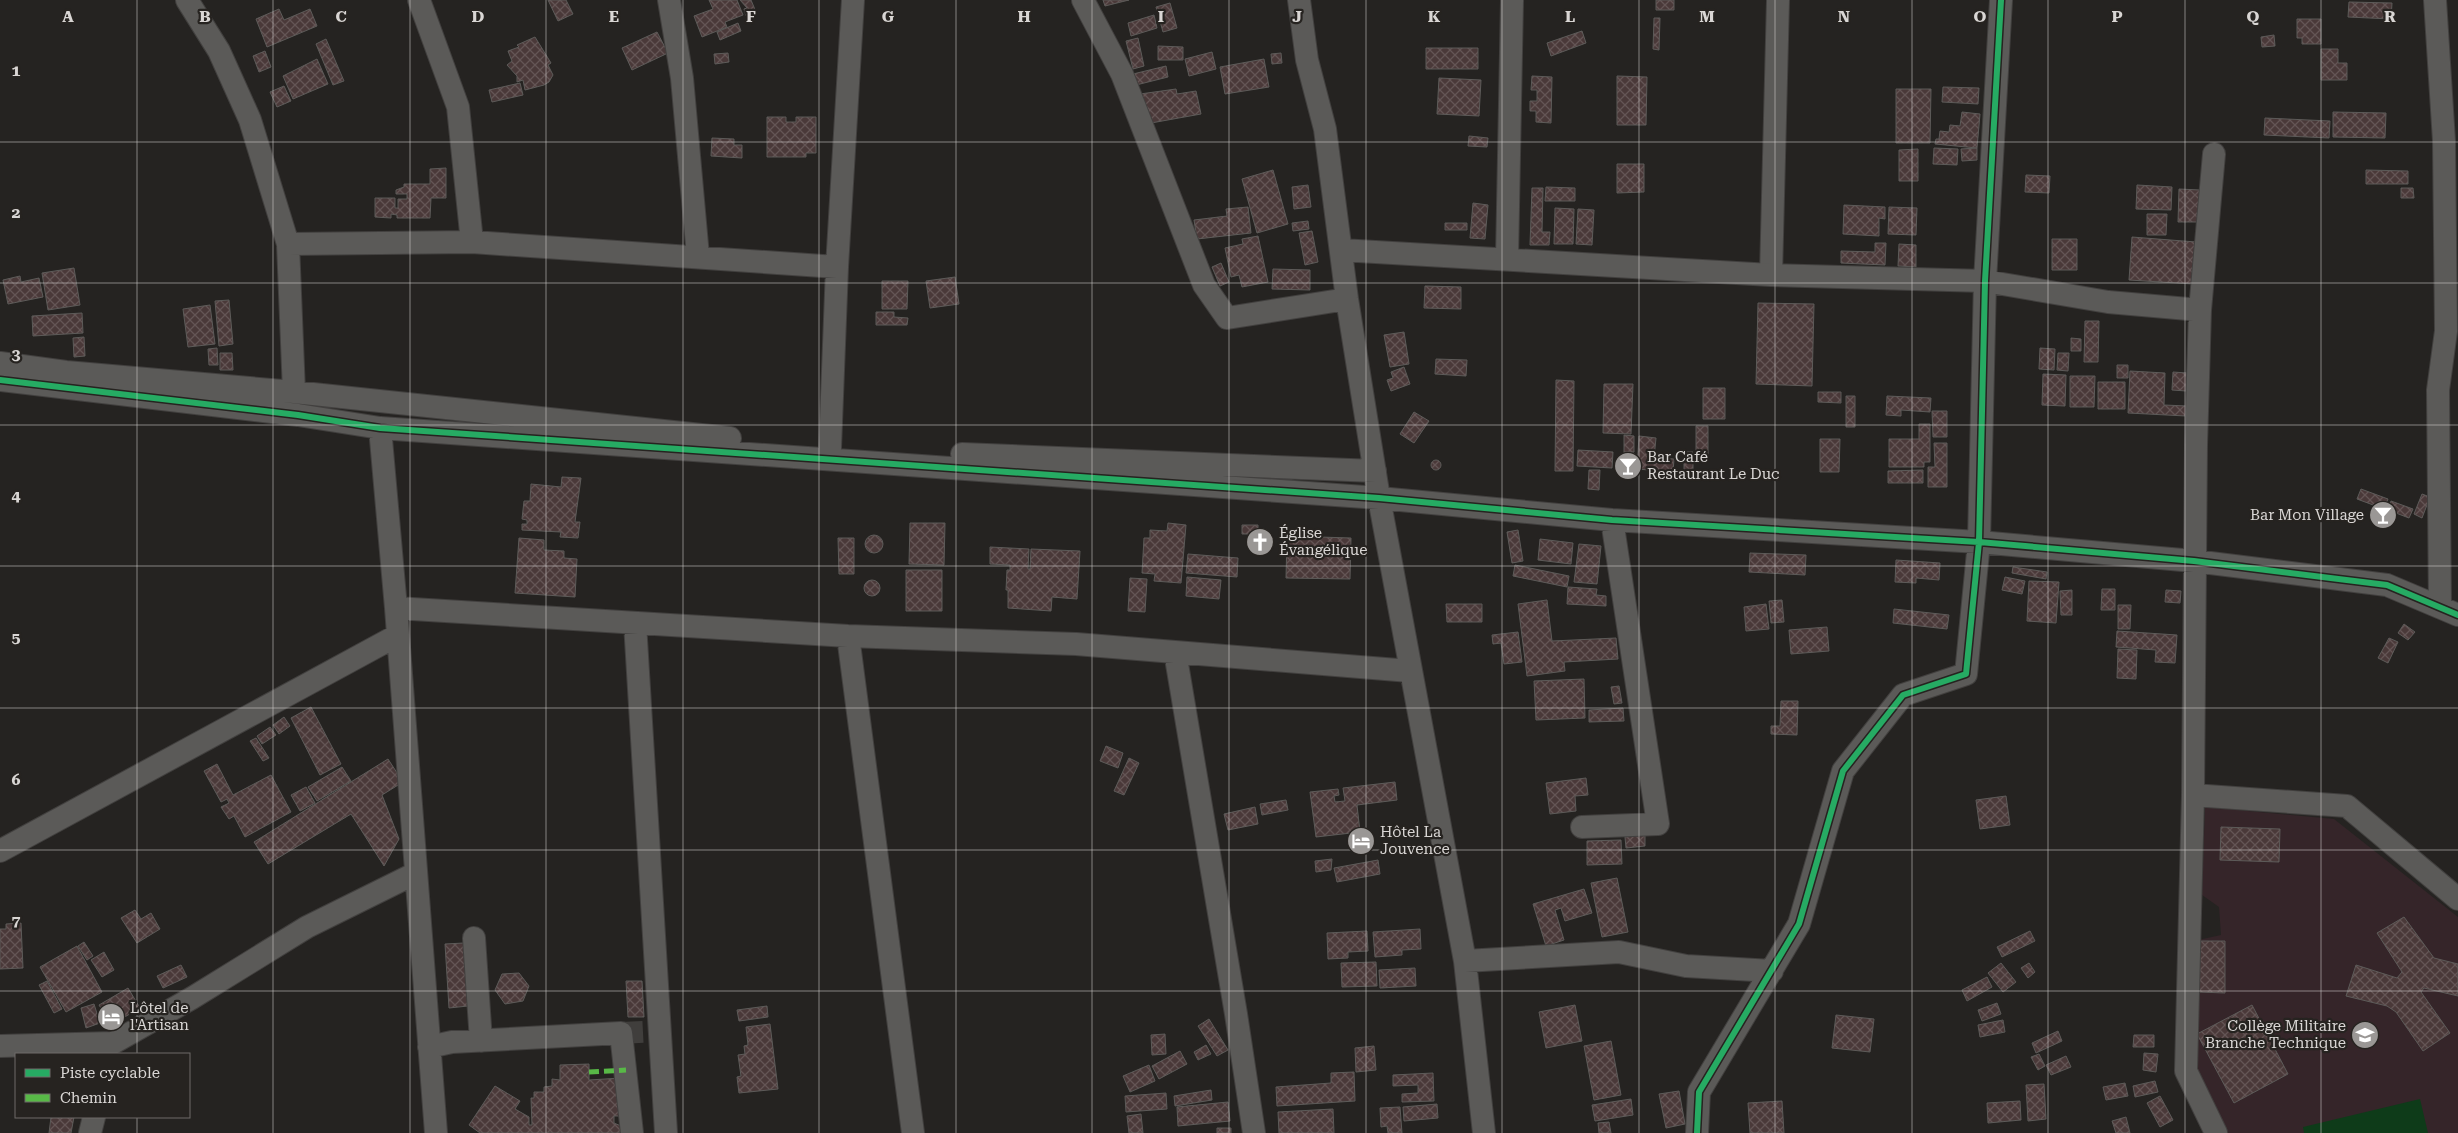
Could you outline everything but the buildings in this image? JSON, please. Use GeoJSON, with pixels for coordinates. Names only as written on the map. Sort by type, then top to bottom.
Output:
{"type":"FeatureCollection","features":[{"type":"Feature","properties":{"kind":"street"},"geometry":{"type":"LineString","coordinates":[[187,0],[219,51],[250,120],[288,244],[294,392]]}},
{"type":"Feature","properties":{"kind":"street"},"geometry":{"type":"LineString","coordinates":[[419,0],[458,107],[472,242]]}},
{"type":"Feature","properties":{"kind":"street"},"geometry":{"type":"LineString","coordinates":[[669,0],[682,78],[698,256]]}},
{"type":"Feature","properties":{"kind":"street"},"geometry":{"type":"LineString","coordinates":[[830,448],[837,267],[853,0]]}},
{"type":"Feature","properties":{"kind":"street"},"geometry":{"type":"LineString","coordinates":[[1083,0],[1122,74],[1204,285],[1227,318],[1347,299]]}},
{"type":"Feature","properties":{"kind":"street"},"geometry":{"type":"LineString","coordinates":[[1298,0],[1307,60],[1325,129],[1347,299],[1378,498],[1465,961],[1484,1133]]}},
{"type":"Feature","properties":{"kind":"street"},"geometry":{"type":"LineString","coordinates":[[1507,259],[1512,0]]}},
{"type":"Feature","properties":{"kind":"street"},"geometry":{"type":"LineString","coordinates":[[1771,275],[1778,0]]}},
{"type":"Feature","properties":{"kind":"street"},"geometry":{"type":"LineString","coordinates":[[1697,1133],[1699,1092],[1799,924],[1843,771],[1903,695],[1966,674],[1980,542],[1985,281],[2001,0]]}},
{"type":"Feature","properties":{"kind":"street"},"geometry":{"type":"LineString","coordinates":[[0,380],[298,415],[380,428],[1378,498],[1612,520],[1980,542],[2194,561],[2387,585],[2449,611],[2438,390],[2452,331],[2444,141],[2435,0]]}},
{"type":"Feature","properties":{"kind":"street"},"geometry":{"type":"LineString","coordinates":[[2214,154],[2200,310],[2194,561],[2193,796],[2186,1071],[2216,1133]]}},
{"type":"Feature","properties":{"kind":"street"},"geometry":{"type":"LineString","coordinates":[[288,244],[472,242],[837,267]]}},
{"type":"Feature","properties":{"kind":"street"},"geometry":{"type":"LineString","coordinates":[[1340,250],[1771,275],[1985,281],[2108,302],[2200,310]]}},
{"type":"Feature","properties":{"kind":"street"},"geometry":{"type":"LineString","coordinates":[[0,362],[66,372],[294,392],[830,448],[1375,471]]}},
{"type":"Feature","properties":{"kind":"street"},"geometry":{"type":"LineString","coordinates":[[380,428],[396,608],[436,1133]]}},
{"type":"Feature","properties":{"kind":"street"},"geometry":{"type":"LineString","coordinates":[[1582,827],[1658,824],[1612,520]]}},
{"type":"Feature","properties":{"kind":"street"},"geometry":{"type":"LineString","coordinates":[[396,608],[848,636],[1076,644],[1410,671]]}},
{"type":"Feature","properties":{"kind":"street"},"geometry":{"type":"LineString","coordinates":[[635,623],[666,1133]]}},
{"type":"Feature","properties":{"kind":"street"},"geometry":{"type":"LineString","coordinates":[[0,851],[398,635]]}},
{"type":"Feature","properties":{"kind":"street"},"geometry":{"type":"LineString","coordinates":[[848,636],[913,1133]]}},
{"type":"Feature","properties":{"kind":"street"},"geometry":{"type":"LineString","coordinates":[[1175,652],[1236,1014],[1254,1133]]}},
{"type":"Feature","properties":{"kind":"street"},"geometry":{"type":"LineString","coordinates":[[2193,796],[2347,806],[2458,899]]}},
{"type":"Feature","properties":{"kind":"street"},"geometry":{"type":"LineString","coordinates":[[0,1046],[112,1049],[306,927],[416,873]]}},
{"type":"Feature","properties":{"kind":"street"},"geometry":{"type":"LineString","coordinates":[[474,938],[481,1041]]}},
{"type":"Feature","properties":{"kind":"street"},"geometry":{"type":"LineString","coordinates":[[1465,961],[1619,952],[1686,966],[1772,971]]}},
{"type":"Feature","properties":{"kind":"street"},"geometry":{"type":"LineString","coordinates":[[429,1047],[452,1042],[621,1033],[632,1133]]}},
{"type":"Feature","properties":{"kind":"street"},"geometry":{"type":"LineString","coordinates":[[90,1133],[94,1118]]}},
{"type":"Feature","properties":{"kind":"shaded area","name":"Collège Militaire Branche Technique"},"geometry":{"type":"Polygon","coordinates":[[[2205,807],[2334,819],[2458,917],[2458,1133],[2226,1133],[2192,1068],[2198,940],[2221,935],[2219,907],[2202,895],[2205,807]]]}},
{"type":"Feature","properties":{"kind":"green space"},"geometry":{"type":"Polygon","coordinates":[[[2420,1099],[2428,1133],[2304,1133],[2303,1127],[2420,1099]]]}},
{"type":"Feature","properties":{"kind":"tunnel"},"geometry":{"type":"LineString","coordinates":[[621,1033],[660,1031]]}},
{"type":"Feature","properties":{"kind":"marked path"},"geometry":{"type":"LineString","coordinates":[[589,1072],[626,1070]]}},
{"type":"Feature","properties":{"kind":"cycle path"},"geometry":{"type":"LineString","coordinates":[[1697,1133],[1699,1092],[1799,924],[1843,771],[1903,695],[1966,674],[1979,542],[1985,281],[2001,0]]}},
{"type":"Feature","properties":{"kind":"cycle path"},"geometry":{"type":"LineString","coordinates":[[0,380],[298,415],[380,428],[1379,498],[1612,520],[1979,542],[2194,561],[2387,585],[2458,615]]}},
{"type":"Feature","properties":{"kind":"place","name":"Bar Café Restaurant Le Duc"},"geometry":{"type":"Point","coordinates":[1628,466]}},
{"type":"Feature","properties":{"kind":"place","name":"Bar Mon Village"},"geometry":{"type":"Point","coordinates":[2383,515]}},
{"type":"Feature","properties":{"kind":"place","name":"Église Évangélique"},"geometry":{"type":"Point","coordinates":[1260,542]}},
{"type":"Feature","properties":{"kind":"place","name":"Hôtel La Jouvence"},"geometry":{"type":"Point","coordinates":[1361,841]}},
{"type":"Feature","properties":{"kind":"place","name":"Lôtel de l'Artisan"},"geometry":{"type":"Point","coordinates":[111,1017]}},
{"type":"Feature","properties":{"kind":"place","name":"Collège Militaire Branche Technique"},"geometry":{"type":"Point","coordinates":[2365,1035]}}]}
